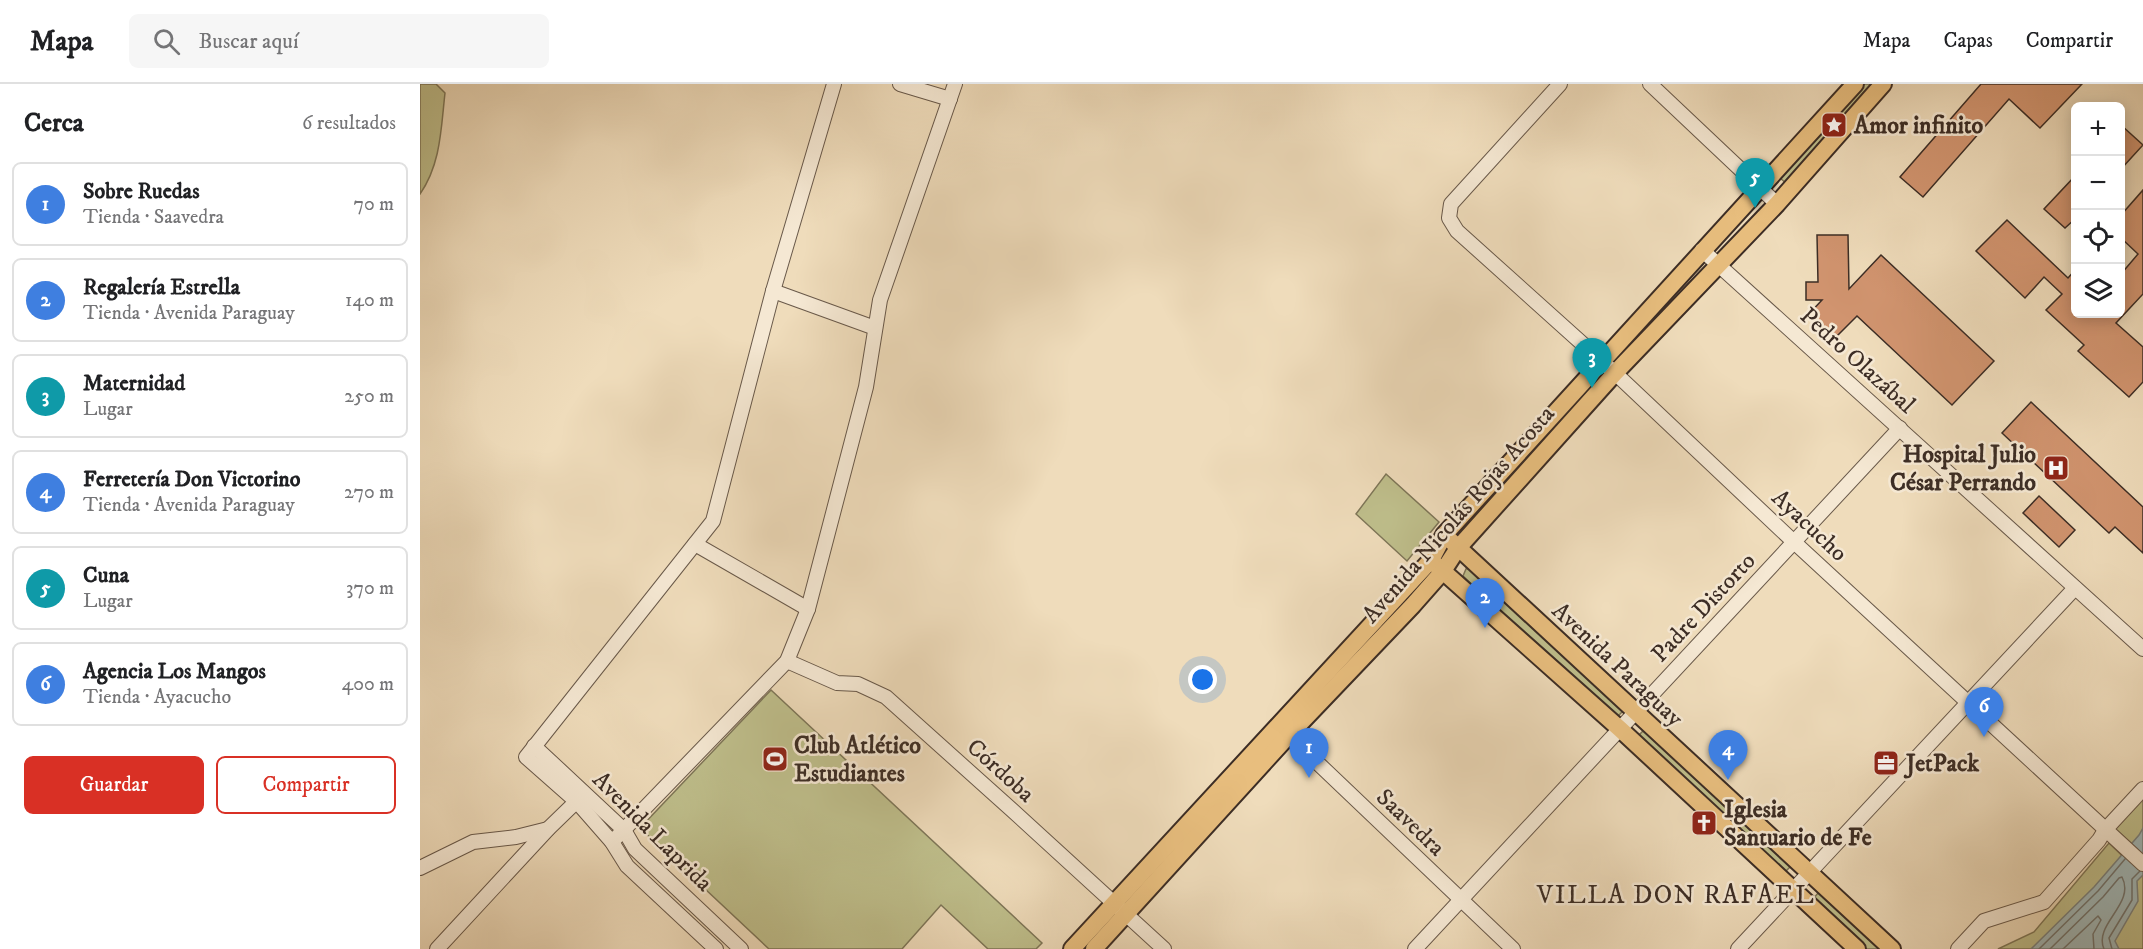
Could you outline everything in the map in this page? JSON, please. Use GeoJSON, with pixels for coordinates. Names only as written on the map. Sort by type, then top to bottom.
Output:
{"type":"FeatureCollection","features":[{"type":"Feature","properties":{"kind":"main road","name":"Avenida Nicolás Rojas Acosta"},"geometry":{"type":"LineString","coordinates":[[1437,566],[1444,535],[1855,84]]}},
{"type":"Feature","properties":{"kind":"main road","name":"Avenida Nicolás Rojas Acosta"},"geometry":{"type":"LineString","coordinates":[[1072,949],[1120,909],[1437,566],[1458,548],[1615,373],[1777,204],[1883,84]]}},
{"type":"Feature","properties":{"kind":"main road","name":"Avenida Paraguay"},"geometry":{"type":"LineString","coordinates":[[1444,535],[1892,949]]}},
{"type":"Feature","properties":{"kind":"main road","name":"Avenida Paraguay"},"geometry":{"type":"LineString","coordinates":[[1437,566],[1620,729],[1857,949]]}},
{"type":"Feature","properties":{"kind":"main road","name":"Avenida Nicolás Rojas Acosta"},"geometry":{"type":"LineString","coordinates":[[1094,949],[1120,909]]}},
{"type":"Feature","properties":{"kind":"street"},"geometry":{"type":"LineString","coordinates":[[808,609],[694,544],[713,521],[773,291],[834,84]]}},
{"type":"Feature","properties":{"kind":"street"},"geometry":{"type":"LineString","coordinates":[[900,84],[951,99]]}},
{"type":"Feature","properties":{"kind":"street"},"geometry":{"type":"LineString","coordinates":[[612,842],[787,661],[808,609],[866,387],[880,300],[955,84]]}},
{"type":"Feature","properties":{"kind":"street","name":"Ayacucho"},"geometry":{"type":"LineString","coordinates":[[1560,84],[1451,204],[1449,218],[1457,231],[1615,373],[1967,703],[2143,864]]}},
{"type":"Feature","properties":{"kind":"street"},"geometry":{"type":"LineString","coordinates":[[1650,84],[1777,204]]}},
{"type":"Feature","properties":{"kind":"street","name":"Pedro Olazábal"},"geometry":{"type":"LineString","coordinates":[[1702,250],[2143,649]]}},
{"type":"Feature","properties":{"kind":"street"},"geometry":{"type":"LineString","coordinates":[[773,291],[875,328]]}},
{"type":"Feature","properties":{"kind":"street","name":"Padre Distorto"},"geometry":{"type":"LineString","coordinates":[[1415,949],[1900,428]]}},
{"type":"Feature","properties":{"kind":"street","name":"Avenida Laprida"},"geometry":{"type":"LineString","coordinates":[[694,544],[530,751],[581,797],[624,830],[635,849],[741,949]]}},
{"type":"Feature","properties":{"kind":"street"},"geometry":{"type":"LineString","coordinates":[[1738,949],[2075,588]]}},
{"type":"Feature","properties":{"kind":"street","name":"Córdoba"},"geometry":{"type":"LineString","coordinates":[[787,661],[837,683],[858,684],[886,697],[1164,949]]}},
{"type":"Feature","properties":{"kind":"street","name":"Saavedra"},"geometry":{"type":"LineString","coordinates":[[1283,731],[1512,949]]}},
{"type":"Feature","properties":{"kind":"street"},"geometry":{"type":"LineString","coordinates":[[1958,949],[1984,921],[2044,902],[2143,789]]}},
{"type":"Feature","properties":{"kind":"street"},"geometry":{"type":"LineString","coordinates":[[437,949],[548,829],[581,797]]}},
{"type":"Feature","properties":{"kind":"street","name":"Avenida Laprida"},"geometry":{"type":"LineString","coordinates":[[581,797],[627,866],[716,949]]}},
{"type":"Feature","properties":{"kind":"street"},"geometry":{"type":"LineString","coordinates":[[420,868],[473,842],[516,837],[548,829]]}},
{"type":"Feature","properties":{"kind":"green space"},"geometry":{"type":"Polygon","coordinates":[[[420,84],[436,84],[445,93],[436,158],[420,194],[420,84]]]}},
{"type":"Feature","properties":{"kind":"green space"},"geometry":{"type":"Polygon","coordinates":[[[1863,84],[1876,84],[1787,184],[1780,178],[1863,84]]]}},
{"type":"Feature","properties":{"kind":"green space"},"geometry":{"type":"Polygon","coordinates":[[[1386,474],[1439,522],[1407,561],[1356,514],[1386,474]]]}},
{"type":"Feature","properties":{"kind":"green space"},"geometry":{"type":"Polygon","coordinates":[[[1470,568],[1623,711],[1615,719],[1463,576],[1466,569],[1470,568]]]}},
{"type":"Feature","properties":{"kind":"green space","name":"Club Atlético Estudiantes"},"geometry":{"type":"Polygon","coordinates":[[[771,690],[1042,943],[1036,949],[988,949],[941,905],[902,949],[769,949],[640,828],[771,690]]]}},
{"type":"Feature","properties":{"kind":"green space"},"geometry":{"type":"Polygon","coordinates":[[[1646,728],[1792,865],[1784,873],[1638,736],[1646,728]]]}},
{"type":"Feature","properties":{"kind":"green space"},"geometry":{"type":"Polygon","coordinates":[[[2143,798],[2143,854],[2113,827],[2143,798]]]}},
{"type":"Feature","properties":{"kind":"green space"},"geometry":{"type":"Polygon","coordinates":[[[2109,843],[2143,876],[2143,949],[1998,949],[2034,932],[2109,843]]]}},
{"type":"Feature","properties":{"kind":"green space"},"geometry":{"type":"Polygon","coordinates":[[[1819,892],[1881,949],[1864,949],[1812,900],[1819,892]]]}},
{"type":"Feature","properties":{"kind":"water"},"geometry":{"type":"Polygon","coordinates":[[[2143,828],[2143,875],[2137,881],[2138,901],[2115,941],[2119,949],[2031,949],[2094,887],[2143,828]]]}},
{"type":"Feature","properties":{"kind":"building"},"geometry":{"type":"Polygon","coordinates":[[[1981,84],[2082,84],[2040,128],[2009,99],[1923,197],[1900,177],[1981,84]]]}},
{"type":"Feature","properties":{"kind":"building"},"geometry":{"type":"Polygon","coordinates":[[[2125,129],[2143,145],[2125,165],[2125,129]]]}},
{"type":"Feature","properties":{"kind":"building"},"geometry":{"type":"Polygon","coordinates":[[[2071,180],[2071,223],[2065,228],[2044,209],[2071,180]]]}},
{"type":"Feature","properties":{"kind":"building"},"geometry":{"type":"Polygon","coordinates":[[[2143,190],[2143,294],[2125,313],[2125,269],[2138,254],[2125,242],[2125,210],[2143,190]]]}},
{"type":"Feature","properties":{"kind":"building"},"geometry":{"type":"Polygon","coordinates":[[[2007,220],[2068,278],[2071,275],[2071,318],[2121,318],[2116,323],[2143,347],[2143,382],[2129,397],[2078,351],[2084,345],[2046,310],[2062,294],[2044,277],[2025,298],[1976,251],[2007,220]]]}},
{"type":"Feature","properties":{"kind":"building"},"geometry":{"type":"Polygon","coordinates":[[[1817,235],[1848,235],[1849,289],[1881,255],[1994,361],[1952,405],[1857,316],[1832,341],[1807,316],[1822,300],[1806,300],[1806,282],[1818,282],[1817,235]]]}},
{"type":"Feature","properties":{"kind":"building"},"geometry":{"type":"Polygon","coordinates":[[[2031,402],[2143,507],[2143,553],[2115,527],[2109,533],[2002,433],[2031,402]]]}},
{"type":"Feature","properties":{"kind":"building"},"geometry":{"type":"Polygon","coordinates":[[[2039,496],[2075,530],[2059,547],[2023,513],[2039,496]]]}},
{"type":"Feature","properties":{"kind":"place","name":"Amor infinito"},"geometry":{"type":"Point","coordinates":[1834,125]}},
{"type":"Feature","properties":{"kind":"place","name":"Cuna"},"geometry":{"type":"Point","coordinates":[1755,208]}},
{"type":"Feature","properties":{"kind":"place","name":"Maternidad"},"geometry":{"type":"Point","coordinates":[1592,388]}},
{"type":"Feature","properties":{"kind":"place","name":"Hospital Julio César Perrando"},"geometry":{"type":"Point","coordinates":[2056,468]}},
{"type":"Feature","properties":{"kind":"place","name":"Regalería Estrella"},"geometry":{"type":"Point","coordinates":[1485,628]}},
{"type":"Feature","properties":{"kind":"place","name":"Agencia Los Mangos"},"geometry":{"type":"Point","coordinates":[1984,737]}},
{"type":"Feature","properties":{"kind":"place","name":"Club Atlético Estudiantes"},"geometry":{"type":"Point","coordinates":[775,759]}},
{"type":"Feature","properties":{"kind":"place","name":"JetPack"},"geometry":{"type":"Point","coordinates":[1886,763]}},
{"type":"Feature","properties":{"kind":"place","name":"Sobre Ruedas"},"geometry":{"type":"Point","coordinates":[1309,778]}},
{"type":"Feature","properties":{"kind":"place","name":"Ferretería Don Victorino"},"geometry":{"type":"Point","coordinates":[1728,780]}},
{"type":"Feature","properties":{"kind":"place","name":"Iglesia Santuario de Fe"},"geometry":{"type":"Point","coordinates":[1704,823]}},
{"type":"Feature","properties":{"kind":"district","name":"VILLA DON RAFAEL"},"geometry":{"type":"Point","coordinates":[1676,894]}}]}
